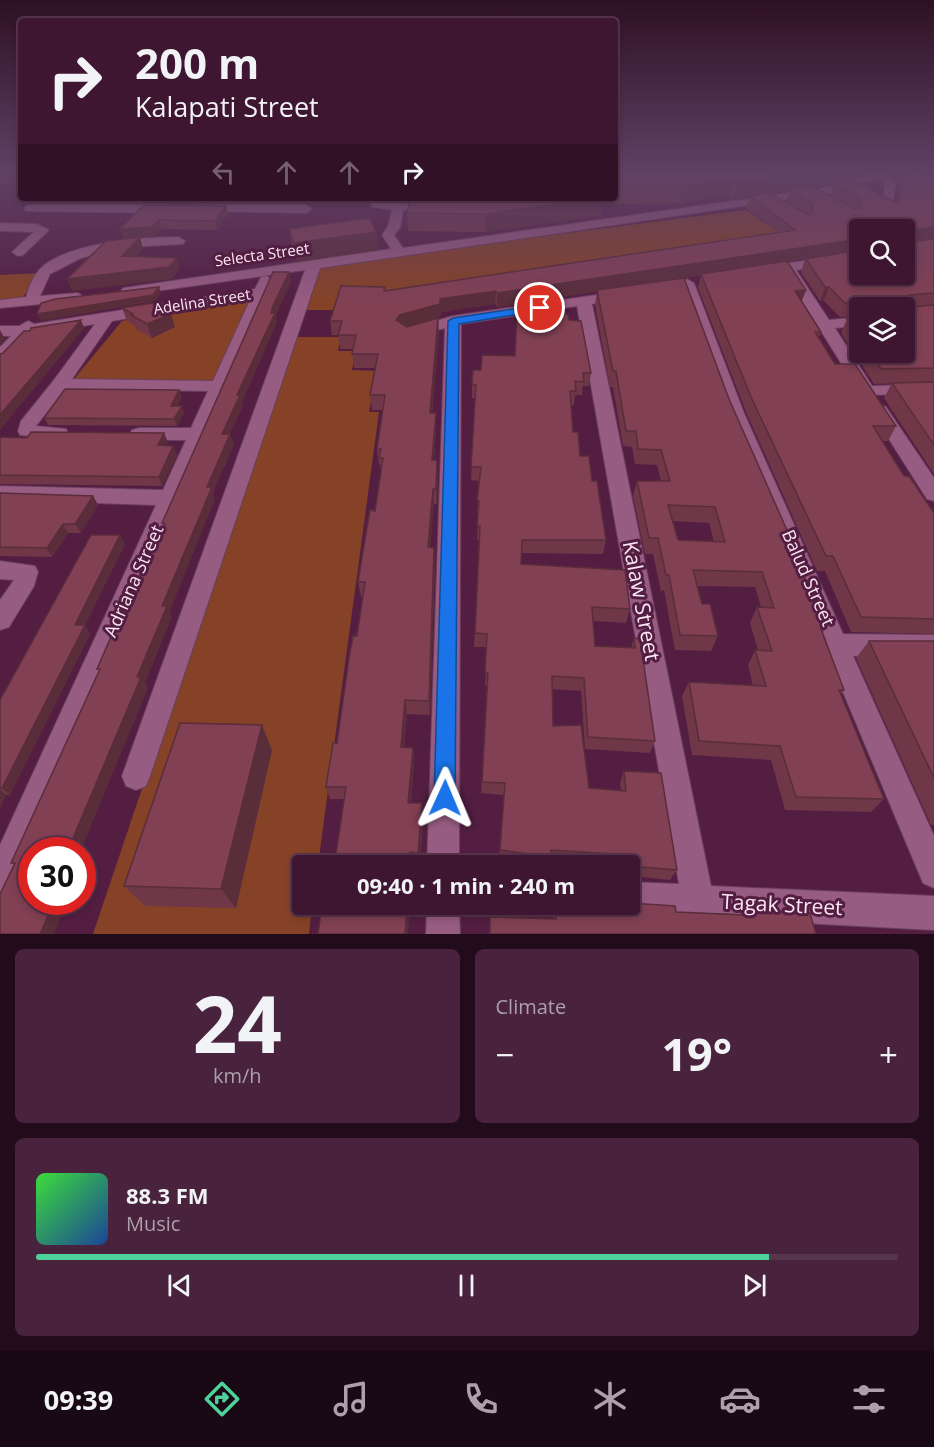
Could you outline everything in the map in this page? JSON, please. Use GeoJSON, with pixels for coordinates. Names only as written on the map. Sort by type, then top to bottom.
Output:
{"type":"FeatureCollection","features":[{"type":"Feature","properties":{"kind":"street"},"geometry":{"type":"LineString","coordinates":[[145,240],[166,216]]}},
{"type":"Feature","properties":{"kind":"street"},"geometry":{"type":"LineString","coordinates":[[396,216],[394,228],[388,232],[396,248],[408,241],[432,241],[446,245]]}},
{"type":"Feature","properties":{"kind":"street","name":"Selecta Street"},"geometry":{"type":"LineString","coordinates":[[119,292],[314,264],[396,248],[446,245],[653,216]]}},
{"type":"Feature","properties":{"kind":"street"},"geometry":{"type":"LineString","coordinates":[[0,226],[43,230],[18,252]]}},
{"type":"Feature","properties":{"kind":"street"},"geometry":{"type":"LineString","coordinates":[[394,228],[408,241]]}},
{"type":"Feature","properties":{"kind":"street"},"geometry":{"type":"LineString","coordinates":[[0,357],[22,331],[16,322],[20,312],[32,302],[44,272],[54,265],[95,250],[145,240],[179,241]]}},
{"type":"Feature","properties":{"kind":"street"},"geometry":{"type":"LineString","coordinates":[[754,273],[849,258]]}},
{"type":"Feature","properties":{"kind":"street"},"geometry":{"type":"LineString","coordinates":[[136,776],[314,264]]}},
{"type":"Feature","properties":{"kind":"street"},"geometry":{"type":"LineString","coordinates":[[788,267],[934,494]]}},
{"type":"Feature","properties":{"kind":"street","name":"Balud Street"},"geometry":{"type":"LineString","coordinates":[[687,283],[735,413],[838,645],[934,872]]}},
{"type":"Feature","properties":{"kind":"street","name":"Adelina Street"},"geometry":{"type":"LineString","coordinates":[[0,331],[22,331],[106,317],[264,286]]}},
{"type":"Feature","properties":{"kind":"street","name":"Adriana Street"},"geometry":{"type":"LineString","coordinates":[[0,881],[264,286]]}},
{"type":"Feature","properties":{"kind":"street"},"geometry":{"type":"LineString","coordinates":[[0,304],[86,296]]}},
{"type":"Feature","properties":{"kind":"street","name":"Kalaw Street"},"geometry":{"type":"LineString","coordinates":[[453,321],[595,300],[698,901]]}},
{"type":"Feature","properties":{"kind":"street"},"geometry":{"type":"LineString","coordinates":[[81,433],[33,433],[27,430],[27,425],[60,384],[106,317]]}},
{"type":"Feature","properties":{"kind":"street"},"geometry":{"type":"LineString","coordinates":[[407,334],[453,321],[443,855]]}},
{"type":"Feature","properties":{"kind":"street"},"geometry":{"type":"LineString","coordinates":[[825,325],[849,322]]}},
{"type":"Feature","properties":{"kind":"street"},"geometry":{"type":"LineString","coordinates":[[60,384],[220,386]]}},
{"type":"Feature","properties":{"kind":"street"},"geometry":{"type":"LineString","coordinates":[[867,391],[934,389]]}},
{"type":"Feature","properties":{"kind":"street"},"geometry":{"type":"LineString","coordinates":[[116,434],[199,434]]}},
{"type":"Feature","properties":{"kind":"street"},"geometry":{"type":"LineString","coordinates":[[0,493],[171,498]]}},
{"type":"Feature","properties":{"kind":"street"},"geometry":{"type":"LineString","coordinates":[[0,570],[27,572],[26,580],[0,620]]}},
{"type":"Feature","properties":{"kind":"street"},"geometry":{"type":"LineString","coordinates":[[838,645],[934,646]]}},
{"type":"Feature","properties":{"kind":"street","name":"Tagak Street"},"geometry":{"type":"LineString","coordinates":[[640,898],[934,913]]}},
{"type":"Feature","properties":{"kind":"street"},"geometry":{"type":"LineString","coordinates":[[443,915],[443,934]]}},
{"type":"Feature","properties":{"kind":"shaded area"},"geometry":{"type":"Polygon","coordinates":[[[703,216],[754,216],[788,239],[335,310],[305,310],[320,265],[703,216]]]}},
{"type":"Feature","properties":{"kind":"shaded area"},"geometry":{"type":"Polygon","coordinates":[[[41,273],[20,301],[0,301],[0,275],[41,273]]]}},
{"type":"Feature","properties":{"kind":"shaded area"},"geometry":{"type":"Polygon","coordinates":[[[253,299],[220,381],[74,379],[122,321],[253,299]]]}},
{"type":"Feature","properties":{"kind":"shaded area"},"geometry":{"type":"Polygon","coordinates":[[[294,337],[341,337],[338,351],[356,351],[352,370],[384,371],[373,388],[369,412],[379,412],[319,855],[292,855],[292,915],[311,915],[309,934],[93,934],[294,337]]]}},
{"type":"Feature","properties":{"kind":"building"},"geometry":{"type":"Polygon","coordinates":[[[133,216],[219,216],[215,221],[159,220],[152,227],[120,229],[133,216]]]}},
{"type":"Feature","properties":{"kind":"building"},"geometry":{"type":"Polygon","coordinates":[[[776,216],[934,216],[934,227],[915,230],[915,219],[849,219],[849,241],[497,293],[496,291],[440,299],[440,304],[400,315],[396,320],[407,327],[438,318],[430,413],[436,413],[432,460],[437,460],[436,489],[433,489],[428,547],[434,548],[429,701],[405,700],[401,747],[413,748],[408,803],[422,803],[418,853],[336,855],[346,787],[326,787],[333,743],[337,743],[353,636],[357,636],[365,582],[358,582],[370,510],[375,511],[383,458],[379,458],[381,449],[377,449],[385,395],[370,395],[378,354],[352,354],[356,335],[338,335],[342,321],[330,321],[341,286],[385,287],[384,291],[795,230],[776,216]]]}},
{"type":"Feature","properties":{"kind":"building"},"geometry":{"type":"Polygon","coordinates":[[[369,218],[376,232],[294,243],[289,229],[369,218]]]}},
{"type":"Feature","properties":{"kind":"building"},"geometry":{"type":"Polygon","coordinates":[[[140,237],[122,256],[177,258],[169,267],[67,279],[106,241],[140,237]]]}},
{"type":"Feature","properties":{"kind":"building"},"geometry":{"type":"Polygon","coordinates":[[[934,239],[934,293],[909,295],[909,297],[849,297],[849,303],[845,303],[829,287],[825,287],[806,259],[849,252],[849,285],[915,285],[915,241],[934,239]]]}},
{"type":"Feature","properties":{"kind":"building"},"geometry":{"type":"Polygon","coordinates":[[[787,261],[806,290],[795,291],[821,332],[815,332],[835,364],[855,364],[896,426],[873,426],[904,476],[909,476],[934,513],[934,619],[861,617],[833,556],[826,556],[751,397],[701,274],[787,261]]]}},
{"type":"Feature","properties":{"kind":"building"},"geometry":{"type":"Polygon","coordinates":[[[273,272],[289,272],[273,306],[271,313],[275,313],[237,395],[240,395],[222,434],[230,434],[207,487],[212,487],[162,606],[167,606],[137,677],[141,677],[73,837],[23,837],[100,669],[97,669],[120,616],[165,524],[162,523],[273,272]]]}},
{"type":"Feature","properties":{"kind":"building"},"geometry":{"type":"Polygon","coordinates":[[[684,278],[729,399],[805,571],[802,571],[825,629],[821,629],[844,690],[839,690],[884,799],[796,797],[780,746],[699,741],[689,682],[766,686],[755,650],[772,651],[757,607],[774,608],[762,572],[693,570],[702,604],[710,604],[718,636],[680,635],[669,575],[666,575],[658,538],[649,538],[637,481],[670,481],[661,450],[638,449],[636,431],[626,431],[616,371],[613,371],[597,290],[684,278]],[[668,505],[678,540],[725,542],[715,507],[668,505]]]}},
{"type":"Feature","properties":{"kind":"building"},"geometry":{"type":"Polygon","coordinates":[[[159,287],[153,295],[37,314],[41,303],[55,299],[159,287]]]}},
{"type":"Feature","properties":{"kind":"building"},"geometry":{"type":"Polygon","coordinates":[[[152,303],[171,314],[147,324],[122,308],[152,303]]]}},
{"type":"Feature","properties":{"kind":"building"},"geometry":{"type":"Polygon","coordinates":[[[934,305],[934,368],[881,369],[877,363],[915,363],[915,307],[934,305]]]}},
{"type":"Feature","properties":{"kind":"building"},"geometry":{"type":"Polygon","coordinates":[[[517,312],[568,314],[569,320],[581,321],[591,373],[583,373],[584,382],[575,381],[576,391],[570,391],[573,432],[578,432],[580,456],[589,456],[592,481],[597,481],[606,540],[522,540],[521,564],[625,570],[630,609],[592,607],[595,646],[635,648],[634,638],[640,639],[655,741],[588,737],[584,678],[552,676],[553,726],[581,725],[589,788],[626,791],[624,771],[661,773],[677,870],[640,867],[640,855],[551,850],[551,855],[536,855],[500,850],[505,783],[482,782],[488,673],[485,672],[487,634],[475,633],[480,526],[477,526],[479,501],[477,501],[481,467],[471,467],[476,385],[472,385],[473,370],[481,370],[482,355],[515,356],[517,312]]]}},
{"type":"Feature","properties":{"kind":"building"},"geometry":{"type":"Polygon","coordinates":[[[81,320],[0,415],[0,354],[24,331],[30,331],[31,328],[81,320]]]}},
{"type":"Feature","properties":{"kind":"building"},"geometry":{"type":"Polygon","coordinates":[[[934,382],[934,445],[892,383],[934,382]]]}},
{"type":"Feature","properties":{"kind":"building"},"geometry":{"type":"Polygon","coordinates":[[[65,389],[179,390],[171,406],[182,406],[174,419],[44,418],[65,389]]]}},
{"type":"Feature","properties":{"kind":"building"},"geometry":{"type":"Polygon","coordinates":[[[31,432],[164,433],[158,445],[173,446],[159,477],[0,475],[0,437],[27,438],[31,432]]]}},
{"type":"Feature","properties":{"kind":"building"},"geometry":{"type":"Polygon","coordinates":[[[0,493],[93,496],[75,524],[63,524],[47,548],[0,547],[0,493]]]}},
{"type":"Feature","properties":{"kind":"building"},"geometry":{"type":"Polygon","coordinates":[[[91,535],[120,535],[75,625],[85,625],[0,788],[0,700],[91,535]]]}},
{"type":"Feature","properties":{"kind":"building"},"geometry":{"type":"Polygon","coordinates":[[[869,641],[934,641],[934,778],[869,641]]]}},
{"type":"Feature","properties":{"kind":"building"},"geometry":{"type":"Polygon","coordinates":[[[180,723],[262,725],[221,889],[124,886],[180,723]]]}},
{"type":"Feature","properties":{"kind":"building"},"geometry":{"type":"Polygon","coordinates":[[[18,848],[18,915],[48,915],[40,934],[0,934],[0,894],[15,863],[11,863],[18,848]]]}},
{"type":"Feature","properties":{"kind":"building"},"geometry":{"type":"Polygon","coordinates":[[[640,904],[675,906],[676,912],[745,915],[744,909],[810,913],[816,934],[490,934],[490,917],[556,919],[556,915],[640,915],[640,904]]]}},
{"type":"Feature","properties":{"kind":"building"},"geometry":{"type":"Polygon","coordinates":[[[321,915],[406,915],[405,934],[318,934],[321,915]]]}},
{"type":"Feature","properties":{"kind":"route"},"geometry":{"type":"LineString","coordinates":[[445,798],[453,321],[540,308]]}}]}
